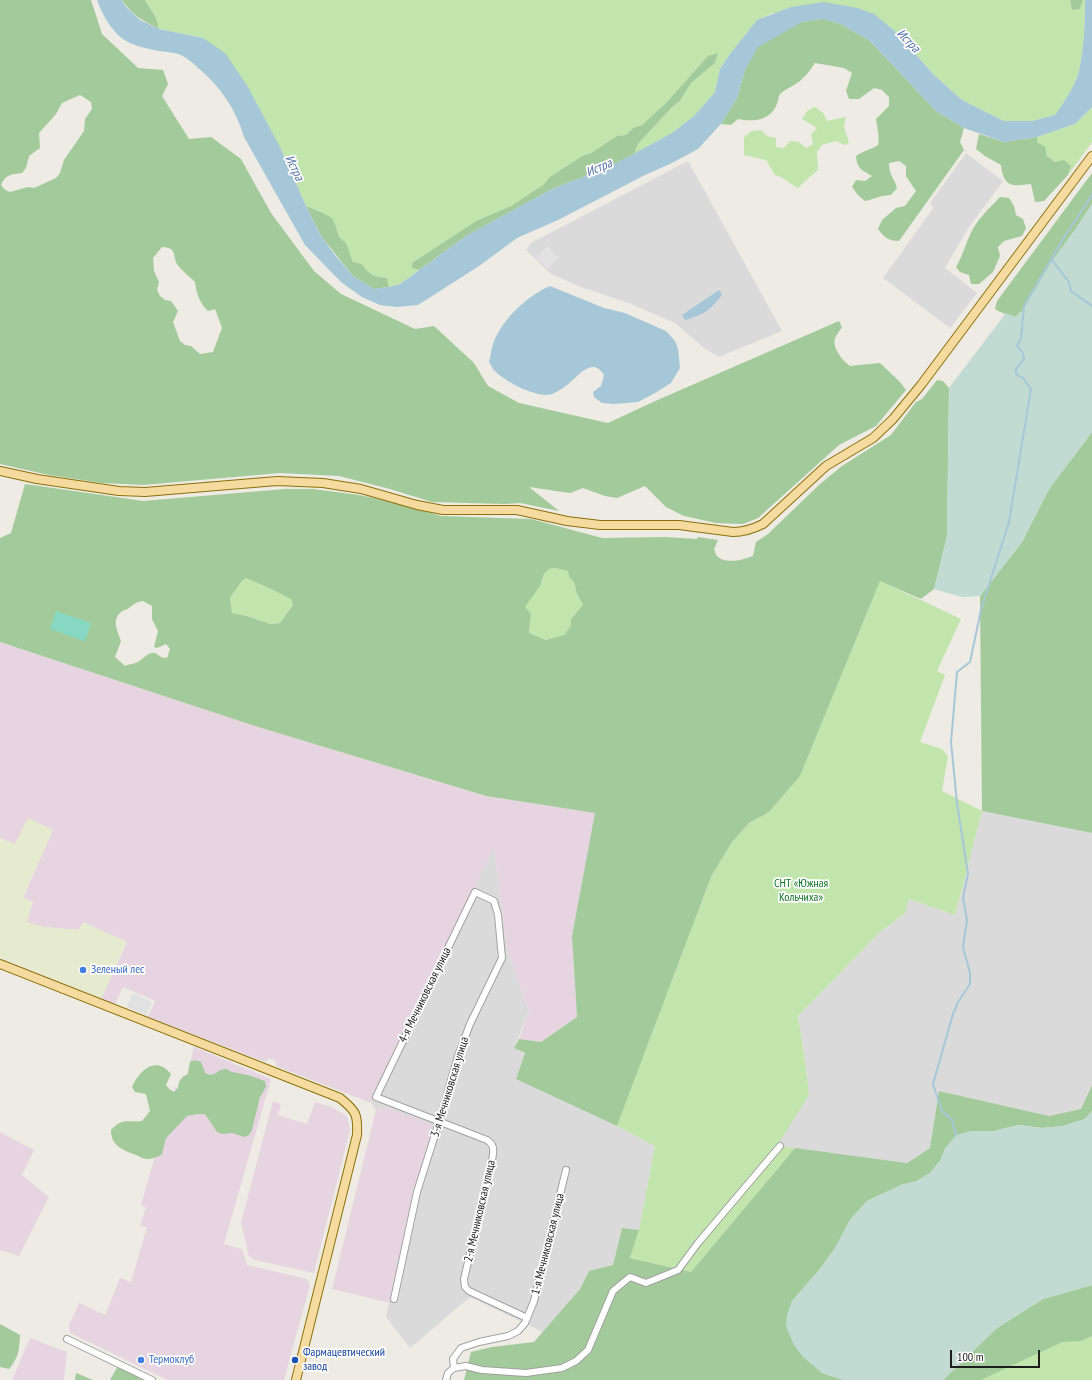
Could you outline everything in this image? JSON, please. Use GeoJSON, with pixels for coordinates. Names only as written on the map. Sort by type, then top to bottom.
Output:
{"type":"FeatureCollection","features":[{"type":"Feature","properties":{"kind":"main road"},"geometry":{"type":"LineString","coordinates":[[0,471],[37,479],[119,491],[145,492],[277,481],[323,483],[361,489],[417,505],[443,510],[517,510],[567,521],[600,525],[679,525],[742,532],[763,524],[826,466],[873,438],[893,419],[921,385],[1092,156]]}},
{"type":"Feature","properties":{"kind":"main road"},"geometry":{"type":"LineString","coordinates":[[0,964],[340,1098],[352,1108],[357,1120],[357,1135],[296,1380]]}},
{"type":"Feature","properties":{"kind":"street","name":"4-я Мечниковская улица"},"geometry":{"type":"LineString","coordinates":[[376,1097],[475,892]]}},
{"type":"Feature","properties":{"kind":"street","name":"3-я Мечниковская улица"},"geometry":{"type":"LineString","coordinates":[[394,1299],[417,1192],[440,1122],[459,1052],[470,1024],[502,958],[498,914],[494,901],[475,892]]}},
{"type":"Feature","properties":{"kind":"street","name":"2-я Мечниковская улица"},"geometry":{"type":"LineString","coordinates":[[376,1097],[492,1143],[494,1147],[492,1161],[464,1279],[465,1287],[469,1291],[527,1318]]}},
{"type":"Feature","properties":{"kind":"street"},"geometry":{"type":"LineString","coordinates":[[454,1368],[466,1366],[482,1370],[526,1373],[562,1368],[576,1361],[588,1350],[613,1291],[630,1277],[646,1283],[678,1270],[698,1243],[780,1146]]}},
{"type":"Feature","properties":{"kind":"street","name":"1-я Мечниковская улица"},"geometry":{"type":"LineString","coordinates":[[446,1380],[448,1373],[454,1368],[453,1359],[461,1348],[518,1331],[527,1318],[534,1302],[566,1170]]}},
{"type":"Feature","properties":{"kind":"street"},"geometry":{"type":"LineString","coordinates":[[67,1339],[152,1380]]}},
{"type":"Feature","properties":{"kind":"shaded area"},"geometry":{"type":"Polygon","coordinates":[[[97,0],[122,0],[126,7],[140,20],[159,29],[203,38],[225,53],[248,87],[281,149],[321,236],[353,276],[374,289],[400,284],[466,236],[552,189],[611,166],[672,133],[694,116],[715,92],[720,69],[757,20],[791,7],[823,2],[858,8],[874,14],[896,32],[934,75],[962,100],[1004,121],[1032,121],[1055,115],[1072,89],[1079,71],[1082,54],[1085,0],[1092,0],[1092,107],[1075,124],[1037,137],[1004,142],[964,128],[936,111],[870,41],[841,24],[822,19],[802,22],[758,47],[745,70],[737,98],[721,124],[698,149],[558,220],[517,238],[479,266],[418,305],[397,307],[380,305],[362,297],[341,282],[305,245],[244,137],[232,108],[213,82],[185,57],[174,53],[144,48],[124,40],[109,24],[97,0]]]}},
{"type":"Feature","properties":{"kind":"shaded area"},"geometry":{"type":"Polygon","coordinates":[[[966,153],[1003,181],[967,230],[945,268],[977,293],[950,328],[883,278],[934,207],[930,203],[966,153]]]}},
{"type":"Feature","properties":{"kind":"shaded area"},"geometry":{"type":"Polygon","coordinates":[[[688,161],[782,331],[719,357],[704,348],[675,323],[631,304],[581,287],[551,274],[526,250],[531,243],[688,161]]]}},
{"type":"Feature","properties":{"kind":"shaded area"},"geometry":{"type":"Polygon","coordinates":[[[1092,204],[1092,432],[1049,489],[1022,542],[980,596],[962,597],[934,589],[947,536],[949,388],[1006,313],[1015,317],[1023,310],[1051,262],[1092,204]]]}},
{"type":"Feature","properties":{"kind":"shaded area"},"geometry":{"type":"Polygon","coordinates":[[[547,246],[559,257],[548,269],[536,258],[547,246]]]}},
{"type":"Feature","properties":{"kind":"shaded area"},"geometry":{"type":"Polygon","coordinates":[[[550,286],[604,308],[625,313],[666,331],[675,341],[678,349],[680,368],[671,383],[638,402],[614,404],[602,403],[594,397],[593,392],[601,386],[604,375],[595,367],[590,367],[581,373],[562,389],[546,395],[522,389],[501,376],[494,370],[489,362],[492,346],[497,335],[502,326],[516,309],[541,290],[550,286]]]}},
{"type":"Feature","properties":{"kind":"shaded area"},"geometry":{"type":"Polygon","coordinates":[[[719,290],[722,295],[714,305],[702,314],[685,320],[682,315],[719,290]]]}},
{"type":"Feature","properties":{"kind":"shaded area"},"geometry":{"type":"Polygon","coordinates":[[[0,642],[255,726],[485,796],[596,813],[572,936],[577,1017],[541,1042],[519,1039],[529,1011],[507,949],[494,847],[371,1103],[276,1066],[276,1061],[269,1058],[265,1062],[148,1017],[155,1001],[123,987],[115,1004],[101,999],[127,942],[83,923],[79,930],[43,927],[26,922],[23,898],[53,830],[15,844],[0,838],[0,642]]]}},
{"type":"Feature","properties":{"kind":"shaded area"},"geometry":{"type":"Polygon","coordinates":[[[982,811],[1092,833],[1092,1085],[1081,1109],[1049,1116],[939,1091],[930,1148],[907,1163],[776,1146],[809,1095],[798,1016],[880,932],[905,913],[909,899],[955,915],[982,811]]]}},
{"type":"Feature","properties":{"kind":"shaded area"},"geometry":{"type":"Polygon","coordinates":[[[494,846],[507,949],[529,1011],[514,1048],[525,1053],[516,1078],[617,1126],[655,1146],[639,1230],[622,1228],[613,1265],[589,1271],[580,1289],[543,1332],[470,1297],[410,1348],[386,1317],[413,1191],[435,1126],[388,1108],[376,1110],[371,1103],[494,846]]]}},
{"type":"Feature","properties":{"kind":"shaded area"},"geometry":{"type":"Polygon","coordinates":[[[132,993],[152,1002],[147,1015],[127,1007],[132,993]]]}},
{"type":"Feature","properties":{"kind":"shaded area"},"geometry":{"type":"Polygon","coordinates":[[[194,1047],[271,1079],[224,1244],[242,1249],[247,1265],[307,1279],[310,1285],[284,1380],[168,1380],[70,1333],[69,1325],[79,1303],[105,1315],[120,1278],[131,1282],[147,1227],[140,1226],[146,1207],[141,1205],[175,1087],[183,1089],[194,1047]]]}},
{"type":"Feature","properties":{"kind":"shaded area"},"geometry":{"type":"Polygon","coordinates":[[[273,1101],[281,1104],[278,1115],[307,1124],[315,1102],[329,1106],[347,1116],[350,1130],[314,1273],[255,1260],[249,1256],[241,1223],[273,1101]]]}},
{"type":"Feature","properties":{"kind":"shaded area"},"geometry":{"type":"Polygon","coordinates":[[[388,1108],[436,1126],[413,1191],[390,1303],[332,1289],[376,1110],[388,1108]]]}},
{"type":"Feature","properties":{"kind":"shaded area"},"geometry":{"type":"Polygon","coordinates":[[[1092,1111],[1092,1285],[1043,1299],[997,1328],[943,1380],[844,1380],[822,1373],[803,1357],[794,1345],[787,1329],[787,1315],[792,1301],[820,1269],[835,1248],[850,1220],[867,1201],[901,1185],[917,1181],[930,1173],[940,1161],[946,1147],[956,1135],[971,1131],[994,1131],[1019,1125],[1042,1128],[1063,1126],[1085,1119],[1092,1111]]]}},
{"type":"Feature","properties":{"kind":"shaded area"},"geometry":{"type":"Polygon","coordinates":[[[0,1132],[34,1150],[22,1175],[49,1197],[19,1256],[0,1250],[0,1132]]]}},
{"type":"Feature","properties":{"kind":"shaded area"},"geometry":{"type":"Polygon","coordinates":[[[30,1338],[67,1352],[64,1380],[12,1380],[30,1338]]]}},
{"type":"Feature","properties":{"kind":"green space"},"geometry":{"type":"Polygon","coordinates":[[[0,0],[91,0],[102,34],[138,68],[163,70],[168,84],[162,96],[189,139],[211,137],[241,159],[271,213],[314,271],[341,294],[415,329],[434,326],[474,363],[488,386],[519,403],[608,423],[839,321],[842,327],[834,342],[838,354],[850,366],[880,363],[900,382],[906,390],[876,426],[839,445],[758,518],[743,524],[716,523],[684,516],[666,507],[645,486],[617,498],[605,496],[583,488],[570,493],[529,487],[559,511],[520,503],[432,502],[390,489],[339,476],[280,473],[143,485],[102,483],[49,475],[0,464],[0,0]],[[80,95],[62,103],[56,114],[39,133],[40,148],[29,156],[26,168],[22,173],[9,176],[4,179],[1,185],[5,190],[10,192],[28,187],[34,188],[56,178],[60,173],[64,160],[84,131],[85,119],[92,109],[91,102],[80,95]],[[162,247],[153,258],[154,271],[159,282],[157,290],[160,296],[165,300],[171,301],[178,311],[173,322],[180,341],[185,345],[191,346],[200,354],[213,352],[222,328],[215,309],[208,311],[205,308],[199,298],[195,282],[177,264],[172,250],[162,247]]]}},
{"type":"Feature","properties":{"kind":"green space"},"geometry":{"type":"Polygon","coordinates":[[[122,0],[145,0],[156,18],[159,29],[138,17],[122,0]]]}},
{"type":"Feature","properties":{"kind":"green space"},"geometry":{"type":"Polygon","coordinates":[[[145,0],[1070,0],[1072,10],[1080,9],[1083,0],[1085,0],[1082,54],[1075,83],[1055,115],[1032,121],[1004,121],[962,100],[934,75],[896,32],[773,13],[757,20],[720,69],[715,92],[694,116],[672,133],[634,154],[638,144],[672,107],[680,101],[691,83],[715,63],[717,54],[708,56],[665,104],[642,125],[633,128],[626,135],[617,136],[591,153],[582,156],[550,177],[543,185],[511,206],[476,221],[412,263],[412,268],[419,270],[400,284],[389,287],[387,278],[373,275],[367,271],[362,264],[353,262],[346,243],[339,237],[336,227],[323,213],[306,206],[281,149],[203,38],[159,29],[156,18],[145,0]]]}},
{"type":"Feature","properties":{"kind":"green space"},"geometry":{"type":"Polygon","coordinates":[[[1070,0],[1083,0],[1080,9],[1072,10],[1070,0]]]}},
{"type":"Feature","properties":{"kind":"green space"},"geometry":{"type":"Polygon","coordinates":[[[822,19],[841,24],[870,41],[936,111],[964,128],[960,142],[964,150],[899,241],[887,238],[878,229],[882,220],[896,208],[905,206],[916,191],[906,176],[906,166],[899,161],[889,163],[891,174],[897,188],[891,195],[881,196],[865,201],[852,187],[856,180],[865,181],[872,176],[859,166],[856,156],[878,145],[879,135],[876,119],[889,106],[889,97],[882,90],[874,88],[859,99],[849,99],[846,91],[852,73],[844,68],[815,63],[801,80],[780,94],[777,105],[769,115],[754,120],[738,119],[731,125],[721,124],[737,98],[745,70],[758,46],[801,22],[822,19]]]}},
{"type":"Feature","properties":{"kind":"green space"},"geometry":{"type":"Polygon","coordinates":[[[718,53],[715,63],[691,83],[680,101],[672,107],[638,144],[634,154],[611,166],[552,189],[466,236],[419,270],[412,268],[412,263],[476,221],[511,206],[543,185],[550,177],[582,156],[591,153],[617,136],[626,135],[633,128],[642,125],[665,104],[708,56],[718,53]]]}},
{"type":"Feature","properties":{"kind":"green space"},"geometry":{"type":"Polygon","coordinates":[[[815,107],[823,113],[827,121],[846,117],[844,127],[849,143],[845,145],[836,141],[822,145],[817,152],[818,170],[798,188],[783,178],[775,175],[766,160],[744,155],[744,137],[752,131],[761,130],[767,136],[776,138],[776,147],[784,148],[790,141],[799,142],[806,148],[813,144],[811,135],[817,128],[802,119],[807,111],[815,107]]]}},
{"type":"Feature","properties":{"kind":"green space"},"geometry":{"type":"Polygon","coordinates":[[[1092,107],[1092,142],[1068,175],[1071,166],[1051,159],[1043,147],[1037,142],[1037,137],[1075,124],[1092,107]]]}},
{"type":"Feature","properties":{"kind":"green space"},"geometry":{"type":"Polygon","coordinates":[[[979,134],[1004,142],[1037,137],[1037,142],[1045,147],[1047,156],[1055,162],[1064,160],[1071,166],[1068,175],[1044,201],[1035,202],[1031,184],[1016,185],[1008,183],[1003,175],[1001,165],[976,149],[979,134]]]}},
{"type":"Feature","properties":{"kind":"green space"},"geometry":{"type":"Polygon","coordinates":[[[1092,173],[1092,204],[1023,310],[1015,317],[995,309],[997,301],[1092,173]]]}},
{"type":"Feature","properties":{"kind":"green space"},"geometry":{"type":"Polygon","coordinates":[[[1000,197],[1009,198],[1014,206],[1016,215],[1023,219],[1026,228],[1022,236],[1004,241],[998,247],[1000,256],[993,272],[979,284],[971,284],[969,275],[960,272],[956,267],[976,224],[1000,197]]]}},
{"type":"Feature","properties":{"kind":"green space"},"geometry":{"type":"Polygon","coordinates":[[[306,206],[332,218],[339,237],[346,243],[353,262],[362,264],[367,271],[373,275],[387,278],[389,287],[374,289],[353,276],[321,236],[306,206]]]}},
{"type":"Feature","properties":{"kind":"green space"},"geometry":{"type":"Polygon","coordinates":[[[937,380],[943,381],[949,388],[947,536],[934,589],[921,599],[880,581],[800,776],[769,812],[749,823],[732,842],[711,877],[617,1126],[516,1079],[525,1053],[514,1048],[519,1039],[541,1042],[577,1017],[572,936],[595,813],[486,796],[255,726],[0,642],[0,538],[11,533],[25,484],[143,501],[285,489],[313,489],[359,495],[394,502],[441,516],[531,519],[602,538],[664,537],[697,539],[698,537],[718,540],[714,549],[716,555],[724,560],[734,561],[753,556],[756,542],[768,534],[820,484],[842,466],[891,435],[916,402],[922,399],[937,380]],[[555,568],[549,569],[544,574],[540,586],[525,607],[531,614],[529,633],[546,640],[564,635],[571,625],[571,619],[583,605],[577,594],[574,582],[569,577],[568,571],[555,568]],[[246,578],[241,582],[230,598],[232,613],[247,616],[270,624],[280,623],[293,605],[291,599],[246,578]],[[143,601],[122,611],[116,619],[116,626],[121,641],[115,657],[125,666],[138,662],[148,654],[153,653],[162,658],[167,658],[170,649],[166,644],[157,648],[154,647],[158,631],[152,619],[152,606],[143,601]]]}},
{"type":"Feature","properties":{"kind":"green space"},"geometry":{"type":"Polygon","coordinates":[[[1092,432],[1092,833],[982,811],[980,596],[1022,542],[1049,489],[1092,432]]]}},
{"type":"Feature","properties":{"kind":"green space"},"geometry":{"type":"Polygon","coordinates":[[[555,568],[568,571],[569,577],[574,582],[577,594],[583,605],[571,619],[571,625],[564,635],[546,640],[529,633],[531,614],[524,607],[540,586],[544,574],[549,569],[555,568]]]}},
{"type":"Feature","properties":{"kind":"green space"},"geometry":{"type":"Polygon","coordinates":[[[246,578],[292,599],[293,605],[280,623],[270,624],[247,616],[232,613],[230,598],[241,582],[246,578]]]}},
{"type":"Feature","properties":{"kind":"green space","name":"СНТ «Южная Кольчиха»"},"geometry":{"type":"Polygon","coordinates":[[[880,581],[961,619],[937,671],[945,675],[920,742],[942,749],[948,756],[942,791],[982,811],[955,915],[909,899],[905,913],[880,932],[798,1016],[809,1095],[777,1146],[795,1148],[691,1272],[630,1258],[639,1230],[655,1146],[617,1126],[711,877],[732,842],[749,823],[769,812],[800,776],[880,581]]]}},
{"type":"Feature","properties":{"kind":"green space"},"geometry":{"type":"Polygon","coordinates":[[[56,611],[91,623],[85,641],[50,629],[56,611]]]}},
{"type":"Feature","properties":{"kind":"green space"},"geometry":{"type":"Polygon","coordinates":[[[28,818],[53,830],[23,897],[33,902],[27,922],[43,927],[79,930],[83,922],[127,942],[101,999],[0,957],[0,838],[15,844],[28,818]]]}},
{"type":"Feature","properties":{"kind":"green space"},"geometry":{"type":"Polygon","coordinates":[[[195,1060],[201,1062],[205,1073],[211,1075],[220,1070],[226,1069],[265,1081],[266,1087],[260,1097],[252,1130],[249,1135],[244,1137],[232,1133],[222,1134],[217,1132],[205,1114],[197,1114],[187,1116],[166,1138],[162,1154],[157,1157],[144,1159],[115,1144],[111,1130],[115,1126],[126,1121],[142,1121],[150,1111],[146,1094],[135,1092],[132,1087],[143,1070],[154,1065],[165,1068],[171,1074],[166,1085],[174,1092],[178,1088],[181,1079],[188,1074],[190,1062],[195,1060]]]}},
{"type":"Feature","properties":{"kind":"green space"},"geometry":{"type":"Polygon","coordinates":[[[1092,1085],[1092,1111],[1085,1119],[1063,1126],[1042,1128],[1019,1125],[994,1131],[971,1131],[946,1147],[940,1161],[930,1173],[917,1181],[901,1185],[867,1201],[850,1220],[835,1248],[820,1269],[792,1301],[822,1373],[844,1380],[464,1380],[471,1352],[492,1347],[534,1342],[580,1289],[589,1271],[613,1265],[622,1228],[639,1230],[630,1258],[691,1272],[795,1148],[907,1163],[930,1148],[939,1091],[1049,1116],[1081,1109],[1092,1085]]]}},
{"type":"Feature","properties":{"kind":"green space"},"geometry":{"type":"Polygon","coordinates":[[[1092,1285],[1092,1336],[1081,1341],[1062,1342],[981,1380],[943,1380],[997,1328],[1043,1299],[1092,1285]]]}},
{"type":"Feature","properties":{"kind":"green space"},"geometry":{"type":"Polygon","coordinates":[[[0,1324],[20,1335],[18,1353],[15,1361],[9,1369],[0,1367],[0,1324]]]}},
{"type":"Feature","properties":{"kind":"green space"},"geometry":{"type":"Polygon","coordinates":[[[1092,1336],[1092,1380],[981,1380],[1062,1341],[1081,1341],[1092,1336]]]}},
{"type":"Feature","properties":{"kind":"green space"},"geometry":{"type":"Polygon","coordinates":[[[118,1366],[147,1380],[110,1380],[118,1366]]]}},
{"type":"Feature","properties":{"kind":"green space"},"geometry":{"type":"Polygon","coordinates":[[[76,1373],[93,1380],[75,1380],[76,1373]]]}},
{"type":"Feature","properties":{"kind":"waterway"},"geometry":{"type":"LineString","coordinates":[[956,1135],[952,1120],[942,1111],[933,1084],[953,1014],[958,1002],[970,984],[970,973],[963,947],[967,920],[963,898],[968,874],[957,803],[951,742],[957,672],[970,662],[981,610],[1009,522],[1031,389],[1023,378],[1016,374],[1016,369],[1024,359],[1023,353],[1017,346],[1021,338],[1024,306],[1063,239],[1092,195]]}},
{"type":"Feature","properties":{"kind":"waterway"},"geometry":{"type":"LineString","coordinates":[[1051,259],[1069,282],[1071,291],[1092,306]]}},
{"type":"Feature","properties":{"kind":"place","name":"Зеленый лес"},"geometry":{"type":"Point","coordinates":[83,970]}},
{"type":"Feature","properties":{"kind":"place","name":"Термоклуб"},"geometry":{"type":"Point","coordinates":[141,1360]}},
{"type":"Feature","properties":{"kind":"place","name":"Фармацевтический завод"},"geometry":{"type":"Point","coordinates":[295,1360]}},
{"type":"Feature","properties":{"kind":"water label","name":"Истра"},"geometry":{"type":"Point","coordinates":[908,41]}},
{"type":"Feature","properties":{"kind":"water label","name":"Истра"},"geometry":{"type":"Point","coordinates":[294,168]}},
{"type":"Feature","properties":{"kind":"water label","name":"Истра"},"geometry":{"type":"Point","coordinates":[599,168]}}]}
